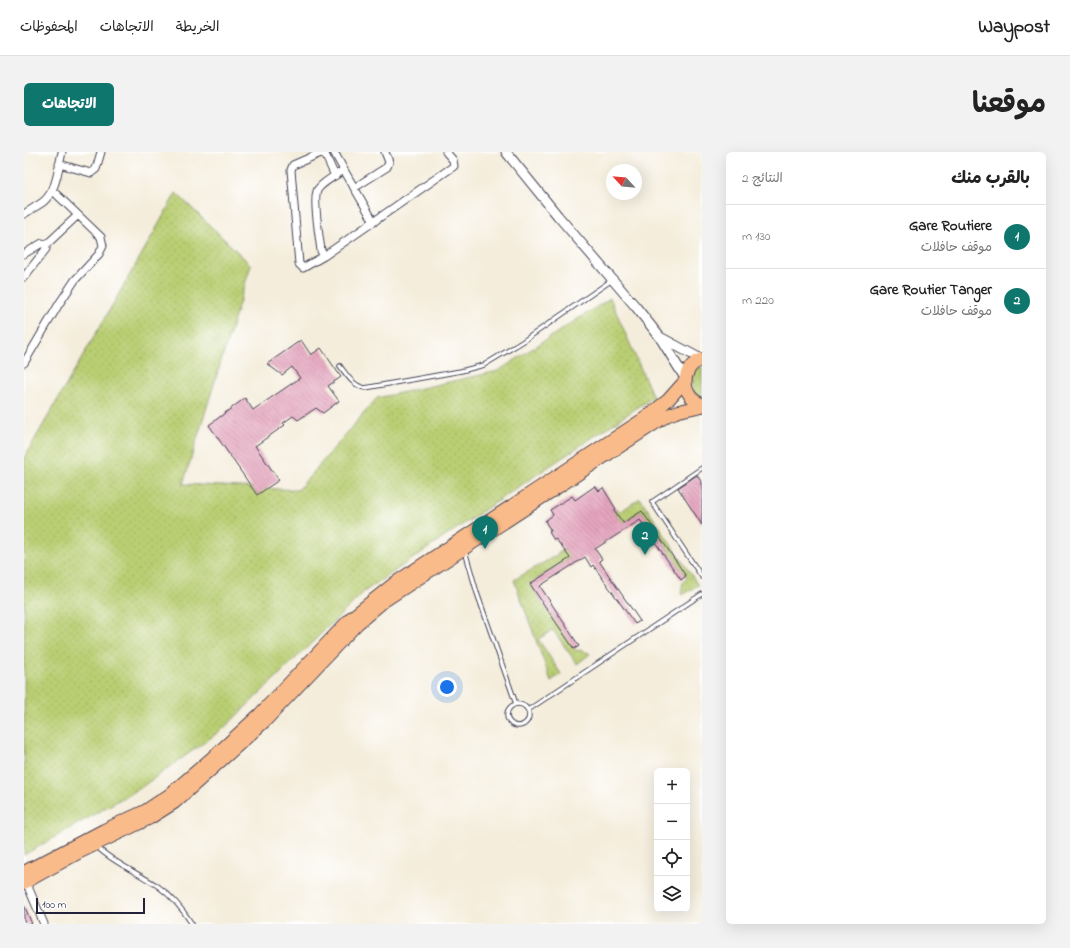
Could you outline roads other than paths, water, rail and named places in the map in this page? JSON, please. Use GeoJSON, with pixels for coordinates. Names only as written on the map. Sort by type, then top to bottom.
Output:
{"type":"FeatureCollection","features":[{"type":"Feature","properties":{"kind":"main road"},"geometry":{"type":"LineString","coordinates":[[25,879],[104,830],[145,811],[164,799],[259,715],[366,604],[402,577],[645,418],[668,400],[685,379],[689,369],[696,362],[702,359]]}},
{"type":"Feature","properties":{"kind":"main road"},"geometry":{"type":"LineString","coordinates":[[685,379],[686,388],[689,395],[702,405]]}},
{"type":"Feature","properties":{"kind":"main road"},"geometry":{"type":"LineString","coordinates":[[25,879],[150,818],[174,803],[265,721],[372,610],[401,589],[668,415],[702,405]]}},
{"type":"Feature","properties":{"kind":"street"},"geometry":{"type":"LineString","coordinates":[[24,214],[43,201],[52,190],[56,180],[62,152]]}},
{"type":"Feature","properties":{"kind":"street"},"geometry":{"type":"LineString","coordinates":[[60,164],[91,173],[96,169],[101,152]]}},
{"type":"Feature","properties":{"kind":"street"},"geometry":{"type":"LineString","coordinates":[[335,176],[323,152],[293,165],[291,170],[299,264],[303,268],[324,256],[454,166],[453,160],[446,152]]}},
{"type":"Feature","properties":{"kind":"street"},"geometry":{"type":"LineString","coordinates":[[334,152],[374,222]]}},
{"type":"Feature","properties":{"kind":"street"},"geometry":{"type":"LineString","coordinates":[[354,188],[387,167],[389,162],[385,152]]}},
{"type":"Feature","properties":{"kind":"street"},"geometry":{"type":"LineString","coordinates":[[506,152],[659,336],[685,379]]}},
{"type":"Feature","properties":{"kind":"street"},"geometry":{"type":"LineString","coordinates":[[324,256],[321,251],[315,198],[318,189],[344,170]]}},
{"type":"Feature","properties":{"kind":"street"},"geometry":{"type":"LineString","coordinates":[[24,362],[75,280],[99,254],[103,246],[101,237],[52,190]]}},
{"type":"Feature","properties":{"kind":"street"},"geometry":{"type":"LineString","coordinates":[[24,277],[46,249],[46,245],[78,215]]}},
{"type":"Feature","properties":{"kind":"street"},"geometry":{"type":"LineString","coordinates":[[24,254],[42,243],[46,245]]}},
{"type":"Feature","properties":{"kind":"street"},"geometry":{"type":"LineString","coordinates":[[659,336],[702,359]]}},
{"type":"Feature","properties":{"kind":"street"},"geometry":{"type":"LineString","coordinates":[[25,879],[44,924]]}},
{"type":"Feature","properties":{"kind":"lane"},"geometry":{"type":"LineString","coordinates":[[340,366],[357,386],[365,388],[461,371],[484,365],[522,342],[612,279]]}},
{"type":"Feature","properties":{"kind":"lane"},"geometry":{"type":"LineString","coordinates":[[702,468],[652,502],[702,577]]}},
{"type":"Feature","properties":{"kind":"lane"},"geometry":{"type":"LineString","coordinates":[[464,548],[477,593],[516,704]]}},
{"type":"Feature","properties":{"kind":"lane"},"geometry":{"type":"LineString","coordinates":[[528,710],[702,594]]}},
{"type":"Feature","properties":{"kind":"lane"},"geometry":{"type":"LineString","coordinates":[[516,704],[522,705],[528,710],[529,717],[526,723],[519,726],[515,726],[509,722],[507,715],[510,708],[516,704]]}},
{"type":"Feature","properties":{"kind":"lane"},"geometry":{"type":"LineString","coordinates":[[94,845],[118,863],[160,888],[176,903],[192,924]]}},
{"type":"Feature","properties":{"kind":"place","name":"Gare Routiere"},"geometry":{"type":"Point","coordinates":[485,549]}},
{"type":"Feature","properties":{"kind":"place","name":"Gare Routier Tanger"},"geometry":{"type":"Point","coordinates":[645,555]}}]}
